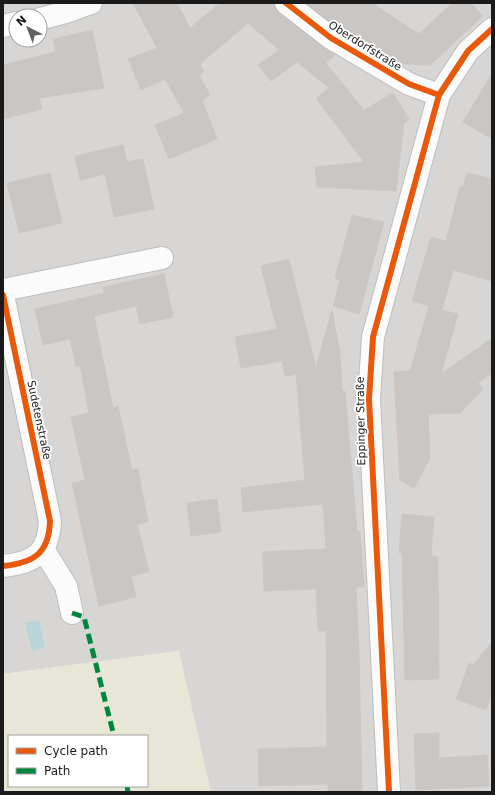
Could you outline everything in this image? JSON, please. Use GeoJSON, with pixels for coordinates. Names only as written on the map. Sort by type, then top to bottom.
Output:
{"type":"FeatureCollection","features":[{"type":"Feature","properties":{"kind":"street"},"geometry":{"type":"LineString","coordinates":[[48,17],[91,3]]}},
{"type":"Feature","properties":{"kind":"street","name":"Oberdorfstraße"},"geometry":{"type":"LineString","coordinates":[[286,3],[331,38],[409,84],[440,95]]}},
{"type":"Feature","properties":{"kind":"street","name":"Eppinger Straße"},"geometry":{"type":"LineString","coordinates":[[389,792],[369,399],[373,337],[440,95],[468,51],[492,29]]}},
{"type":"Feature","properties":{"kind":"street"},"geometry":{"type":"LineString","coordinates":[[3,290],[162,258]]}},
{"type":"Feature","properties":{"kind":"street","name":"Sudetenstraße"},"geometry":{"type":"LineString","coordinates":[[3,295],[50,521],[49,536],[43,549]]}},
{"type":"Feature","properties":{"kind":"street"},"geometry":{"type":"LineString","coordinates":[[3,566],[21,564],[35,557],[43,549],[66,586],[72,613]]}},
{"type":"Feature","properties":{"kind":"shaded area"},"geometry":{"type":"Polygon","coordinates":[[[3,3],[492,3],[492,792],[211,792],[178,651],[3,674],[3,3]]]}},
{"type":"Feature","properties":{"kind":"shaded area"},"geometry":{"type":"Polygon","coordinates":[[[179,651],[211,792],[3,792],[3,674],[179,651]]]}},
{"type":"Feature","properties":{"kind":"water"},"geometry":{"type":"Polygon","coordinates":[[[39,620],[45,648],[32,651],[25,623],[39,620]]]}},
{"type":"Feature","properties":{"kind":"building"},"geometry":{"type":"Polygon","coordinates":[[[133,3],[177,3],[190,28],[220,3],[274,3],[278,13],[335,55],[326,63],[364,110],[393,93],[409,119],[404,123],[396,191],[317,187],[315,167],[364,162],[316,98],[329,88],[297,62],[271,81],[258,65],[279,50],[248,23],[200,64],[204,72],[199,75],[210,95],[202,100],[217,139],[169,159],[155,125],[184,113],[165,79],[141,90],[128,59],[157,48],[133,3]]]}},
{"type":"Feature","properties":{"kind":"building"},"geometry":{"type":"Polygon","coordinates":[[[306,3],[372,3],[419,34],[452,3],[471,3],[483,16],[430,65],[404,64],[338,28],[306,3]]]}},
{"type":"Feature","properties":{"kind":"building"},"geometry":{"type":"Polygon","coordinates":[[[92,30],[104,88],[39,98],[42,109],[3,119],[3,65],[56,52],[53,39],[92,30]]]}},
{"type":"Feature","properties":{"kind":"building"},"geometry":{"type":"Polygon","coordinates":[[[492,73],[492,139],[463,122],[492,73]]]}},
{"type":"Feature","properties":{"kind":"building"},"geometry":{"type":"Polygon","coordinates":[[[123,145],[127,162],[143,159],[154,209],[114,217],[105,174],[80,180],[75,156],[123,145]]]}},
{"type":"Feature","properties":{"kind":"building"},"geometry":{"type":"Polygon","coordinates":[[[50,173],[62,223],[19,233],[7,183],[50,173]]]}},
{"type":"Feature","properties":{"kind":"building"},"geometry":{"type":"Polygon","coordinates":[[[467,173],[492,179],[492,281],[453,270],[442,310],[458,314],[441,374],[492,338],[492,373],[478,383],[483,389],[460,413],[428,414],[430,458],[414,488],[400,480],[394,372],[410,371],[429,306],[412,301],[431,237],[446,241],[460,186],[463,187],[467,173]]]}},
{"type":"Feature","properties":{"kind":"building"},"geometry":{"type":"Polygon","coordinates":[[[352,215],[384,222],[359,314],[333,306],[340,280],[335,278],[352,215]]]}},
{"type":"Feature","properties":{"kind":"building"},"geometry":{"type":"Polygon","coordinates":[[[289,259],[316,367],[332,310],[340,353],[342,391],[345,391],[357,531],[360,531],[364,587],[356,587],[362,792],[328,792],[328,784],[259,786],[258,749],[327,747],[326,631],[318,631],[316,589],[264,591],[263,552],[326,549],[323,504],[243,512],[241,488],[305,480],[296,374],[285,376],[282,361],[241,368],[235,337],[277,329],[261,266],[289,259]]]}},
{"type":"Feature","properties":{"kind":"building"},"geometry":{"type":"Polygon","coordinates":[[[164,274],[173,317],[140,324],[136,306],[94,316],[113,408],[118,406],[132,470],[138,469],[148,522],[137,524],[149,572],[131,576],[136,597],[99,606],[72,483],[85,480],[71,417],[89,413],[80,365],[76,366],[70,339],[43,345],[35,309],[104,293],[103,287],[164,274]]]}},
{"type":"Feature","properties":{"kind":"building"},"geometry":{"type":"Polygon","coordinates":[[[217,499],[221,532],[191,536],[187,503],[217,499]]]}},
{"type":"Feature","properties":{"kind":"building"},"geometry":{"type":"Polygon","coordinates":[[[402,514],[434,517],[431,556],[438,557],[439,679],[405,680],[402,553],[399,553],[402,514]]]}},
{"type":"Feature","properties":{"kind":"building"},"geometry":{"type":"Polygon","coordinates":[[[492,642],[492,693],[486,710],[456,699],[469,663],[473,665],[492,642]]]}},
{"type":"Feature","properties":{"kind":"building"},"geometry":{"type":"Polygon","coordinates":[[[439,733],[439,758],[487,755],[489,786],[416,790],[414,734],[439,733]]]}},
{"type":"Feature","properties":{"kind":"marked path"},"geometry":{"type":"LineString","coordinates":[[72,613],[84,617],[114,735]]}},
{"type":"Feature","properties":{"kind":"marked path"},"geometry":{"type":"LineString","coordinates":[[127,787],[128,792]]}},
{"type":"Feature","properties":{"kind":"cycle path"},"geometry":{"type":"LineString","coordinates":[[286,3],[331,38],[409,84],[439,95]]}},
{"type":"Feature","properties":{"kind":"cycle path"},"geometry":{"type":"LineString","coordinates":[[389,792],[369,399],[373,337],[439,95],[468,51],[492,29]]}},
{"type":"Feature","properties":{"kind":"cycle path"},"geometry":{"type":"LineString","coordinates":[[3,295],[50,521],[47,541],[43,549],[38,554],[23,562],[3,566]]}}]}
